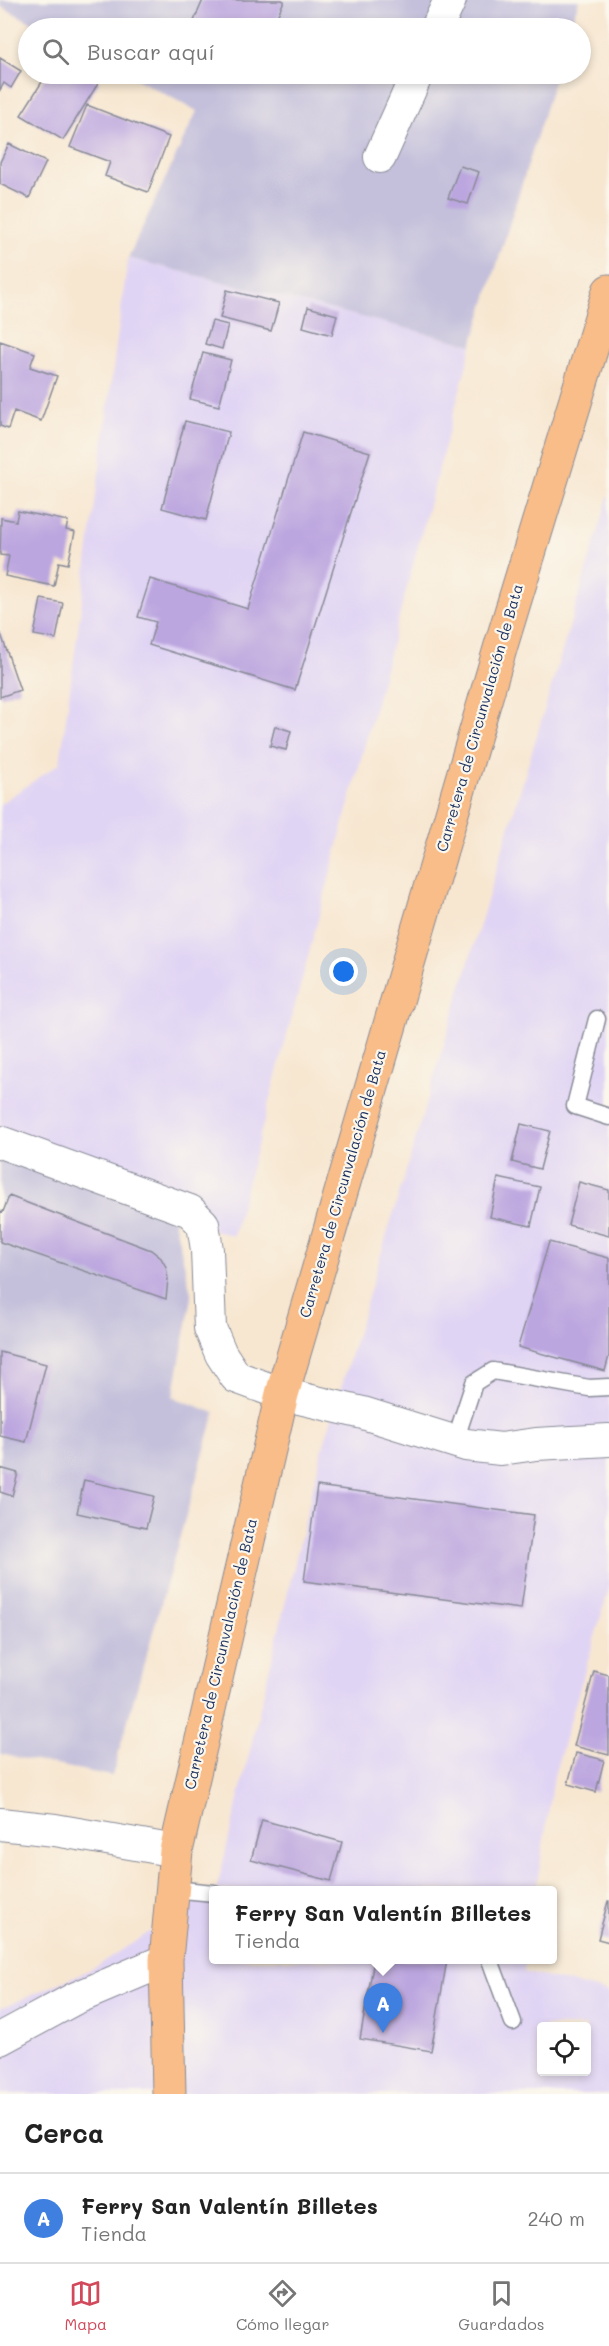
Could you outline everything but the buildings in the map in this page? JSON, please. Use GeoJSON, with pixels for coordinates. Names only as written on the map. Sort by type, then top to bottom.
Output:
{"type":"FeatureCollection","features":[{"type":"Feature","properties":{"kind":"main road","name":"Carretera de Circunvalación de Bata"},"geometry":{"type":"LineString","coordinates":[[169,2094],[166,1960],[176,1851],[282,1394],[502,642],[609,291]]}},
{"type":"Feature","properties":{"kind":"street"},"geometry":{"type":"LineString","coordinates":[[442,18],[450,0]]}},
{"type":"Feature","properties":{"kind":"street"},"geometry":{"type":"LineString","coordinates":[[380,158],[413,84]]}},
{"type":"Feature","properties":{"kind":"street"},"geometry":{"type":"LineString","coordinates":[[0,1142],[190,1210],[203,1224],[208,1261],[210,1328],[220,1354],[236,1377],[282,1394],[363,1413],[466,1445],[501,1449],[536,1444],[609,1440]]}},
{"type":"Feature","properties":{"kind":"street"},"geometry":{"type":"LineString","coordinates":[[0,1824],[55,1830],[176,1851]]}},
{"type":"Feature","properties":{"kind":"street"},"geometry":{"type":"LineString","coordinates":[[0,2038],[74,1999],[166,1960]]}},
{"type":"Feature","properties":{"kind":"lane"},"geometry":{"type":"LineString","coordinates":[[597,1018],[575,1106],[609,1117]]}},
{"type":"Feature","properties":{"kind":"lane"},"geometry":{"type":"LineString","coordinates":[[454,1441],[474,1383],[493,1371],[589,1388],[609,1387]]}},
{"type":"Feature","properties":{"kind":"lane"},"geometry":{"type":"LineString","coordinates":[[173,1889],[209,1893]]}},
{"type":"Feature","properties":{"kind":"lane"},"geometry":{"type":"LineString","coordinates":[[492,1964],[513,2022]]}},
{"type":"Feature","properties":{"kind":"shaded area"},"geometry":{"type":"Polygon","coordinates":[[[0,0],[579,0],[573,18],[23,18],[0,6],[0,0]]]}},
{"type":"Feature","properties":{"kind":"shaded area"},"geometry":{"type":"Polygon","coordinates":[[[146,84],[553,84],[472,345],[128,258],[197,111],[146,84]]]}},
{"type":"Feature","properties":{"kind":"shaded area"},"geometry":{"type":"Polygon","coordinates":[[[128,258],[472,345],[233,1236],[0,1159],[0,804],[60,763],[128,258]]]}},
{"type":"Feature","properties":{"kind":"shaded area"},"geometry":{"type":"Polygon","coordinates":[[[609,495],[609,1589],[554,1776],[537,1886],[217,1886],[321,1454],[609,495]]]}},
{"type":"Feature","properties":{"kind":"shaded area"},"geometry":{"type":"Polygon","coordinates":[[[0,1159],[173,1216],[192,1297],[173,1397],[215,1413],[112,1776],[0,1754],[0,1159]]]}},
{"type":"Feature","properties":{"kind":"shaded area"},"geometry":{"type":"Polygon","coordinates":[[[209,1893],[209,1964],[525,1964],[524,1972],[609,1992],[609,2094],[0,2094],[0,2009],[96,1967],[209,1893]]]}},
{"type":"Feature","properties":{"kind":"place","name":"Ferry San Valentín Billetes"},"geometry":{"type":"Point","coordinates":[383,2033]}}]}
